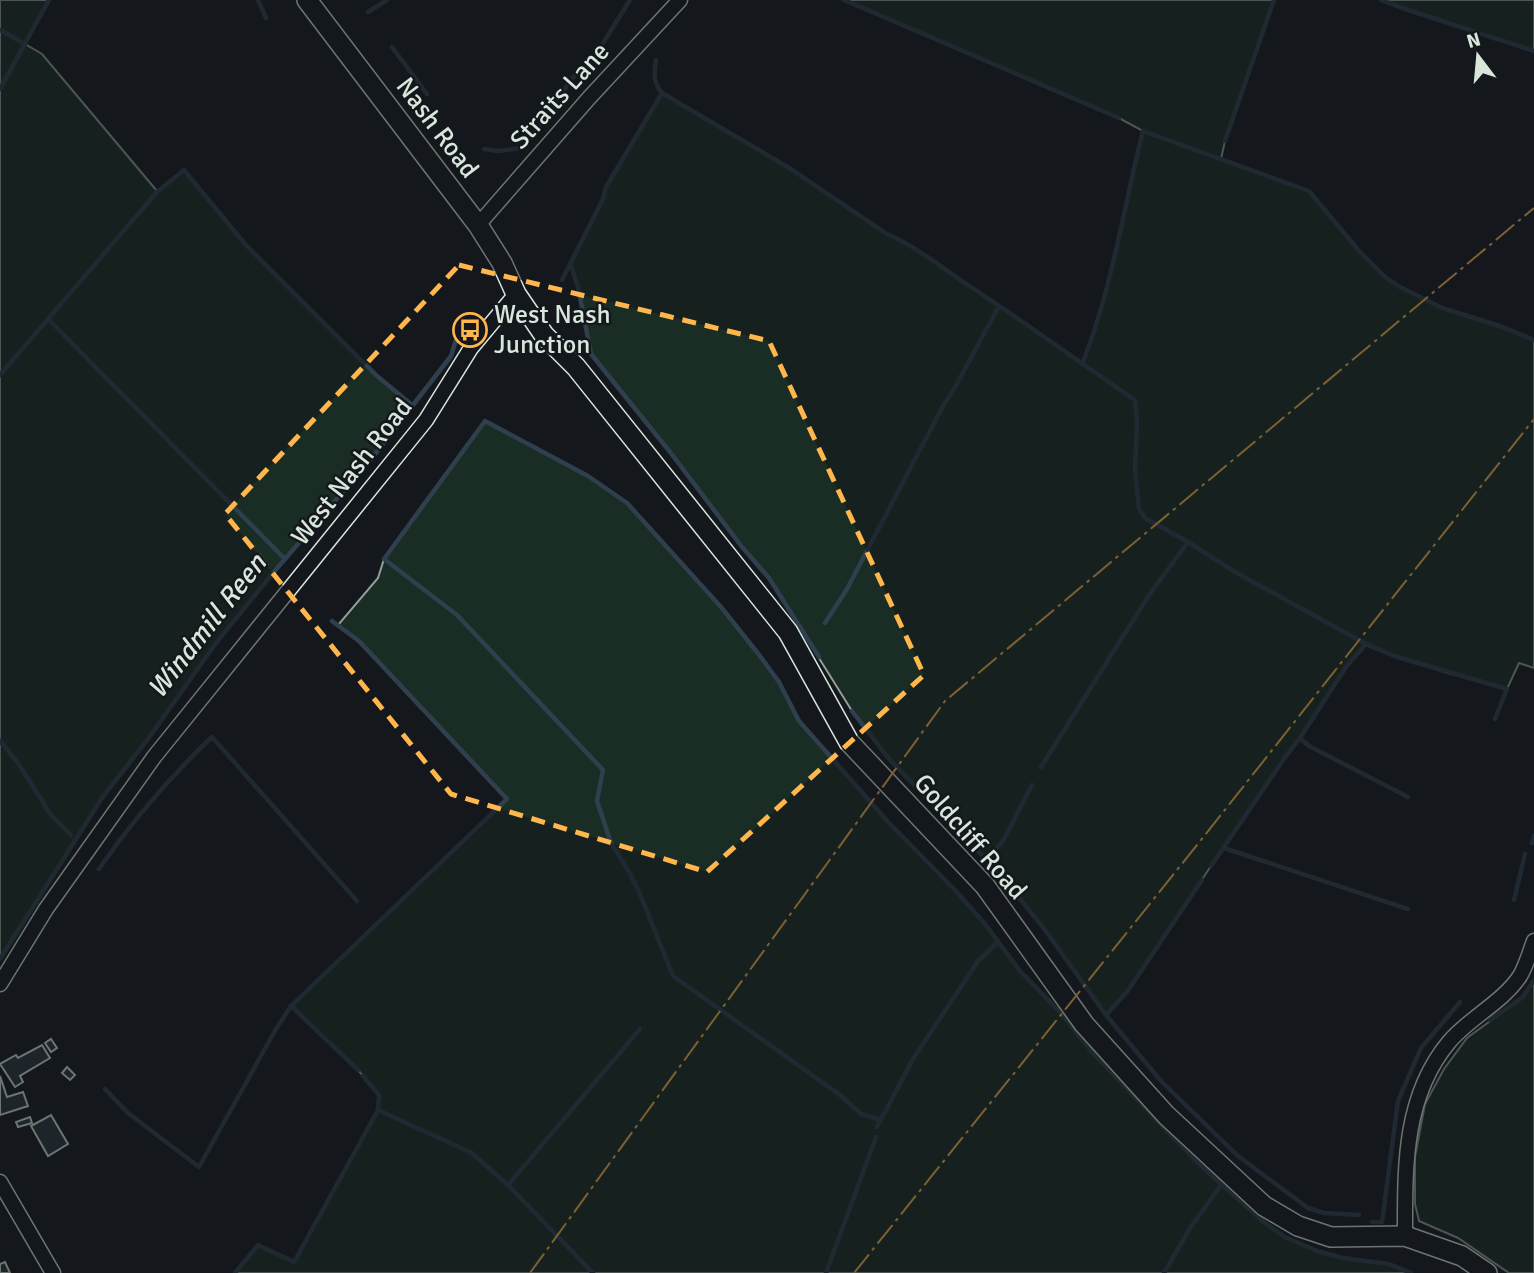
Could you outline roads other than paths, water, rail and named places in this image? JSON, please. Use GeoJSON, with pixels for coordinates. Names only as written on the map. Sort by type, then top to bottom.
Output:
{"type":"FeatureCollection","features":[{"type":"Feature","properties":{"kind":"street","name":"Nash Road"},"geometry":{"type":"LineString","coordinates":[[307,0],[478,225],[502,263],[516,294]]}},
{"type":"Feature","properties":{"kind":"street","name":"Straits Lane"},"geometry":{"type":"LineString","coordinates":[[478,225],[589,98],[680,0]]}},
{"type":"Feature","properties":{"kind":"street","name":"West Nash Road"},"geometry":{"type":"LineString","coordinates":[[0,984],[46,909],[154,757],[426,420],[471,348],[516,294]]}},
{"type":"Feature","properties":{"kind":"street","name":"Goldcliff Road"},"geometry":{"type":"LineString","coordinates":[[516,294],[544,335],[576,367],[788,632],[849,742],[985,886],[1084,1024],[1166,1115],[1264,1206],[1298,1226],[1331,1237],[1405,1236],[1462,1256],[1487,1273]]}},
{"type":"Feature","properties":{"kind":"street"},"geometry":{"type":"LineString","coordinates":[[1405,1236],[1408,1144],[1413,1112],[1426,1076],[1449,1042],[1501,997],[1520,976],[1534,941]]}},
{"type":"Feature","properties":{"kind":"street"},"geometry":{"type":"LineString","coordinates":[[0,1182],[53,1273]]}},
{"type":"Feature","properties":{"kind":"waterway"},"geometry":{"type":"LineString","coordinates":[[0,89],[49,0]]}},
{"type":"Feature","properties":{"kind":"waterway"},"geometry":{"type":"LineString","coordinates":[[258,0],[266,18]]}},
{"type":"Feature","properties":{"kind":"waterway"},"geometry":{"type":"LineString","coordinates":[[368,12],[387,0]]}},
{"type":"Feature","properties":{"kind":"waterway"},"geometry":{"type":"LineString","coordinates":[[603,43],[630,0]]}},
{"type":"Feature","properties":{"kind":"waterway"},"geometry":{"type":"LineString","coordinates":[[844,0],[1119,118]]}},
{"type":"Feature","properties":{"kind":"waterway"},"geometry":{"type":"LineString","coordinates":[[1225,141],[1274,0]]}},
{"type":"Feature","properties":{"kind":"waterway"},"geometry":{"type":"LineString","coordinates":[[1381,0],[1534,51]]}},
{"type":"Feature","properties":{"kind":"waterway"},"geometry":{"type":"LineString","coordinates":[[0,30],[25,44]]}},
{"type":"Feature","properties":{"kind":"waterway"},"geometry":{"type":"LineString","coordinates":[[392,47],[427,94]]}},
{"type":"Feature","properties":{"kind":"waterway"},"geometry":{"type":"LineString","coordinates":[[656,60],[655,78],[662,93],[791,169],[887,234],[917,250],[1135,400],[1135,470],[1139,509],[1145,518],[1235,572],[1366,644],[1397,657],[1507,689],[1495,719]]}},
{"type":"Feature","properties":{"kind":"waterway"},"geometry":{"type":"LineString","coordinates":[[484,149],[498,151],[523,148],[574,76]]}},
{"type":"Feature","properties":{"kind":"waterway"},"geometry":{"type":"LineString","coordinates":[[562,280],[603,199],[606,187],[662,93]]}},
{"type":"Feature","properties":{"kind":"waterway"},"geometry":{"type":"LineString","coordinates":[[1082,364],[1109,278],[1143,131],[1309,191],[1361,253],[1385,277],[1400,287],[1442,308],[1534,340]]}},
{"type":"Feature","properties":{"kind":"waterway"},"geometry":{"type":"LineString","coordinates":[[0,375],[157,192],[184,170],[245,244],[377,376],[412,405]]}},
{"type":"Feature","properties":{"kind":"waterway"},"geometry":{"type":"LineString","coordinates":[[570,263],[578,287],[591,354],[769,578],[819,657]]}},
{"type":"Feature","properties":{"kind":"waterway"},"geometry":{"type":"LineString","coordinates":[[825,623],[847,589],[999,306]]}},
{"type":"Feature","properties":{"kind":"waterway"},"geometry":{"type":"LineString","coordinates":[[48,319],[285,559]]}},
{"type":"Feature","properties":{"kind":"waterway","name":"Windmill Reen"},"geometry":{"type":"LineString","coordinates":[[0,959],[102,798],[216,643],[372,458],[451,356],[459,330]]}},
{"type":"Feature","properties":{"kind":"waterway"},"geometry":{"type":"LineString","coordinates":[[881,1120],[861,1114],[840,1095],[673,976],[640,894],[611,843],[597,801],[603,770],[457,615],[384,559],[485,421],[588,476],[627,503],[721,607],[760,656],[779,682],[799,721],[890,824],[955,890],[985,924],[1020,971],[1061,1013],[1093,1053],[1197,1162],[1265,1223],[1285,1237],[1317,1251],[1343,1258],[1389,1264],[1411,1273]]}},
{"type":"Feature","properties":{"kind":"waterway"},"geometry":{"type":"LineString","coordinates":[[1041,767],[1149,595],[1188,542]]}},
{"type":"Feature","properties":{"kind":"waterway"},"geometry":{"type":"LineString","coordinates":[[105,1089],[128,1113],[199,1167],[291,1006],[507,799],[359,641],[332,621]]}},
{"type":"Feature","properties":{"kind":"waterway"},"geometry":{"type":"LineString","coordinates":[[1211,866],[1346,667],[1366,644]]}},
{"type":"Feature","properties":{"kind":"waterway"},"geometry":{"type":"LineString","coordinates":[[852,711],[889,759],[1000,874],[1045,930],[1106,1015],[1161,1081],[1238,1156],[1308,1208],[1324,1213],[1359,1215]]}},
{"type":"Feature","properties":{"kind":"waterway"},"geometry":{"type":"LineString","coordinates":[[99,869],[152,800],[212,737],[357,901]]}},
{"type":"Feature","properties":{"kind":"waterway"},"geometry":{"type":"LineString","coordinates":[[1300,738],[1309,746],[1408,797]]}},
{"type":"Feature","properties":{"kind":"waterway"},"geometry":{"type":"LineString","coordinates":[[0,741],[18,763],[51,815],[71,835]]}},
{"type":"Feature","properties":{"kind":"waterway"},"geometry":{"type":"LineString","coordinates":[[986,861],[1004,839],[1032,785]]}},
{"type":"Feature","properties":{"kind":"waterway"},"geometry":{"type":"LineString","coordinates":[[1532,843],[1534,836]]}},
{"type":"Feature","properties":{"kind":"waterway"},"geometry":{"type":"LineString","coordinates":[[1224,848],[1408,909]]}},
{"type":"Feature","properties":{"kind":"waterway"},"geometry":{"type":"LineString","coordinates":[[1514,900],[1525,854]]}},
{"type":"Feature","properties":{"kind":"waterway"},"geometry":{"type":"LineString","coordinates":[[1106,1015],[1127,992],[1202,880]]}},
{"type":"Feature","properties":{"kind":"waterway"},"geometry":{"type":"LineString","coordinates":[[877,1127],[913,1059],[978,961],[998,942]]}},
{"type":"Feature","properties":{"kind":"waterway"},"geometry":{"type":"LineString","coordinates":[[1490,1020],[1523,997],[1534,980]]}},
{"type":"Feature","properties":{"kind":"waterway"},"geometry":{"type":"LineString","coordinates":[[1372,1222],[1382,1222],[1398,1101],[1421,1048],[1460,1002]]}},
{"type":"Feature","properties":{"kind":"waterway"},"geometry":{"type":"LineString","coordinates":[[291,1006],[358,1070]]}},
{"type":"Feature","properties":{"kind":"waterway"},"geometry":{"type":"LineString","coordinates":[[508,1185],[640,1029]]}},
{"type":"Feature","properties":{"kind":"waterway"},"geometry":{"type":"LineString","coordinates":[[235,1273],[258,1245],[294,1262],[378,1110],[379,1095],[363,1076]]}},
{"type":"Feature","properties":{"kind":"waterway"},"geometry":{"type":"LineString","coordinates":[[378,1110],[472,1153],[508,1185],[593,1273]]}},
{"type":"Feature","properties":{"kind":"waterway"},"geometry":{"type":"LineString","coordinates":[[826,1273],[876,1137]]}},
{"type":"Feature","properties":{"kind":"waterway"},"geometry":{"type":"LineString","coordinates":[[1164,1273],[1190,1228],[1219,1188]]}},
{"type":"Feature","properties":{"kind":"place","name":"West Nash Junction"},"geometry":{"type":"Point","coordinates":[470,330]}}]}
